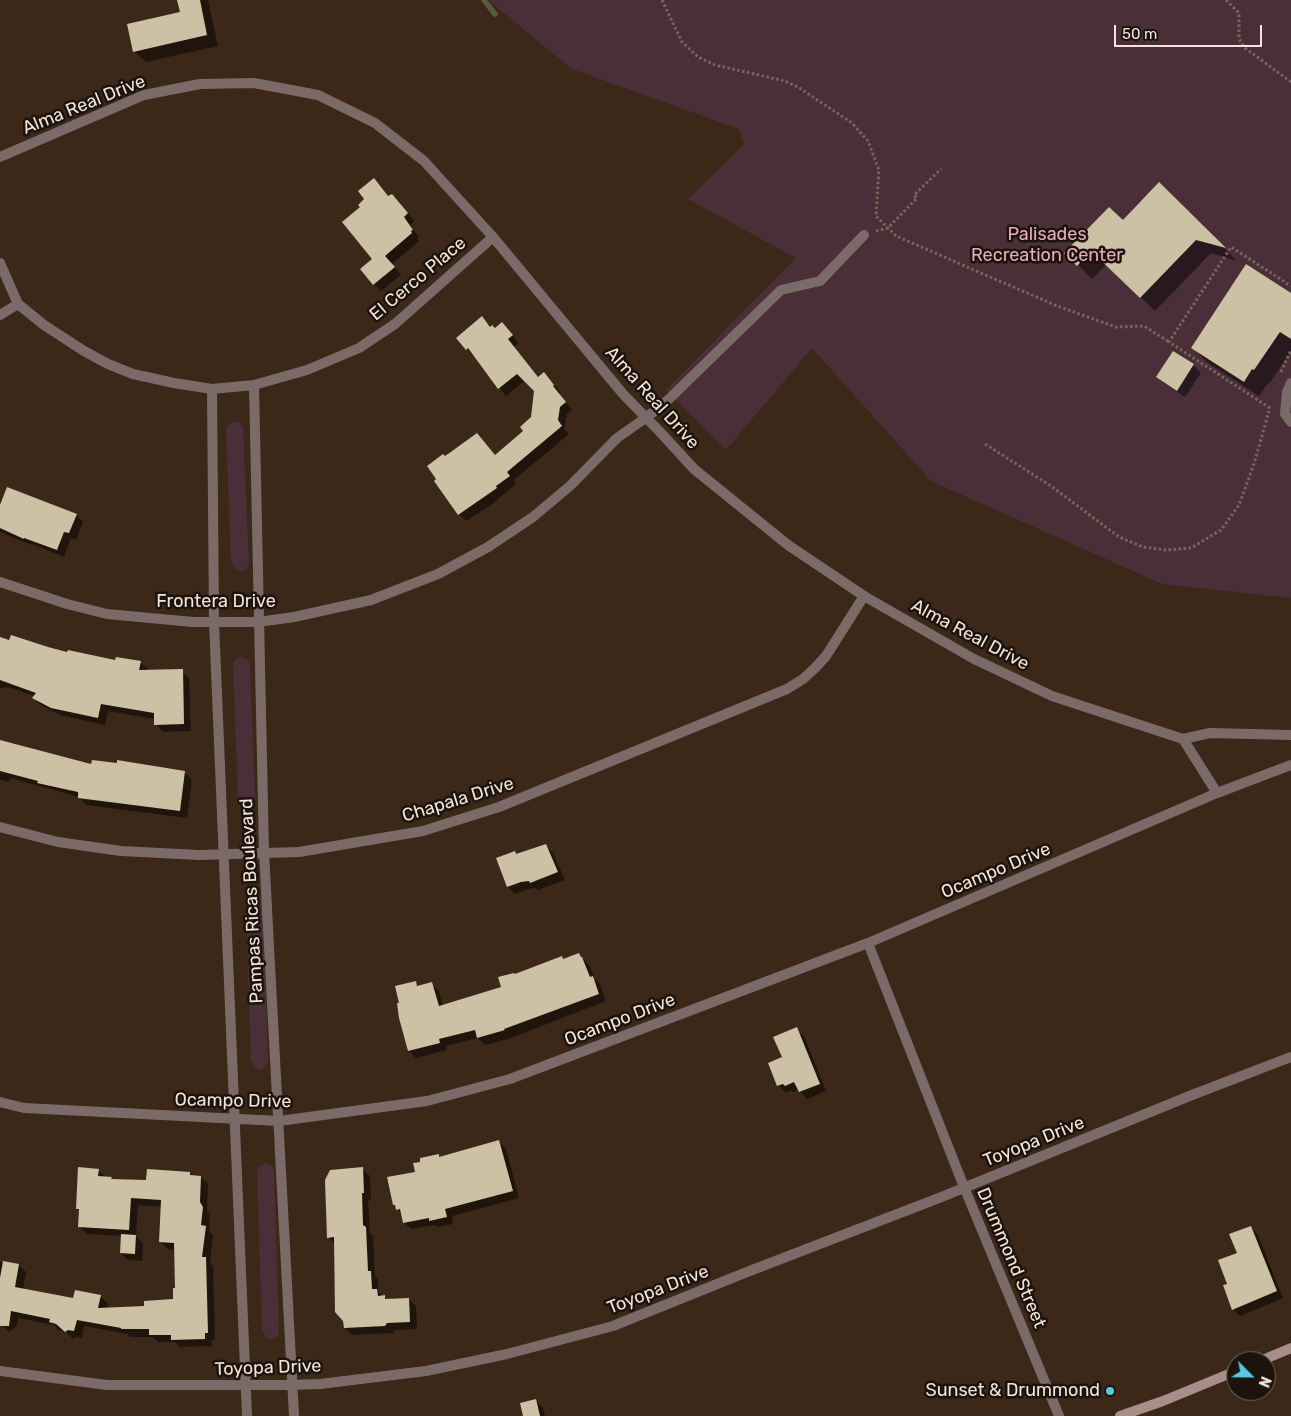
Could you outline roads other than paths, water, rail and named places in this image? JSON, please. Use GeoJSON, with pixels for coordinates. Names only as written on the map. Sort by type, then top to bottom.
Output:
{"type":"FeatureCollection","features":[{"type":"Feature","properties":{"kind":"main road"},"geometry":{"type":"LineString","coordinates":[[1276,1354],[1291,1348]]}},
{"type":"Feature","properties":{"kind":"main road"},"geometry":{"type":"LineString","coordinates":[[1120,1416],[1226,1375]]}},
{"type":"Feature","properties":{"kind":"street","name":"Alma Real Drive"},"geometry":{"type":"LineString","coordinates":[[0,157],[144,95],[200,84],[254,83],[318,95],[375,123],[424,161],[493,237],[622,394],[694,469],[788,545],[864,596],[974,659],[1052,696],[1183,739]]}},
{"type":"Feature","properties":{"kind":"street","name":"Frontera Drive"},"geometry":{"type":"LineString","coordinates":[[0,582],[66,604],[107,614],[193,622],[258,622],[294,617],[371,600],[446,570],[488,547],[533,517],[570,486],[617,438],[668,401],[781,290],[820,281],[864,235]]}},
{"type":"Feature","properties":{"kind":"street","name":"El Cerco Place"},"geometry":{"type":"LineString","coordinates":[[0,263],[18,304],[84,351],[108,364],[133,374],[212,389],[254,384],[307,370],[359,348],[395,324],[493,237]]}},
{"type":"Feature","properties":{"kind":"street"},"geometry":{"type":"LineString","coordinates":[[0,315],[18,304]]}},
{"type":"Feature","properties":{"kind":"street","name":"Pampas Ricas Boulevard"},"geometry":{"type":"LineString","coordinates":[[254,384],[264,852],[294,1416]]}},
{"type":"Feature","properties":{"kind":"street"},"geometry":{"type":"LineString","coordinates":[[1291,384],[1287,392],[1285,414],[1291,422]]}},
{"type":"Feature","properties":{"kind":"street","name":"Pampas Ricas Boulevard"},"geometry":{"type":"LineString","coordinates":[[212,389],[214,622],[247,1416]]}},
{"type":"Feature","properties":{"kind":"street","name":"Chapala Drive"},"geometry":{"type":"LineString","coordinates":[[0,827],[58,842],[121,851],[199,855],[298,852],[423,831],[499,807],[787,689],[803,679],[826,656],[864,596]]}},
{"type":"Feature","properties":{"kind":"street"},"geometry":{"type":"LineString","coordinates":[[1291,735],[1210,733],[1183,739],[1218,794],[1291,765]]}},
{"type":"Feature","properties":{"kind":"street","name":"Ocampo Drive"},"geometry":{"type":"LineString","coordinates":[[0,1102],[24,1108],[279,1121],[427,1101],[510,1079],[868,943],[1218,794]]}},
{"type":"Feature","properties":{"kind":"street","name":"Drummond Street"},"geometry":{"type":"LineString","coordinates":[[868,943],[964,1187],[1059,1416]]}},
{"type":"Feature","properties":{"kind":"street","name":"Toyopa Drive"},"geometry":{"type":"LineString","coordinates":[[0,1371],[107,1385],[291,1385],[320,1384],[426,1371],[507,1354],[613,1326],[964,1187],[1192,1094],[1291,1057]]}},
{"type":"Feature","properties":{"kind":"waterway"},"geometry":{"type":"LineString","coordinates":[[484,0],[495,14]]}},
{"type":"Feature","properties":{"kind":"place","name":"Sunset & Drummond"},"geometry":{"type":"Point","coordinates":[1110,1391]}},
{"type":"Feature","properties":{"kind":"park label","name":"Palisades Recreation Center"},"geometry":{"type":"Point","coordinates":[1047,245]}}]}
